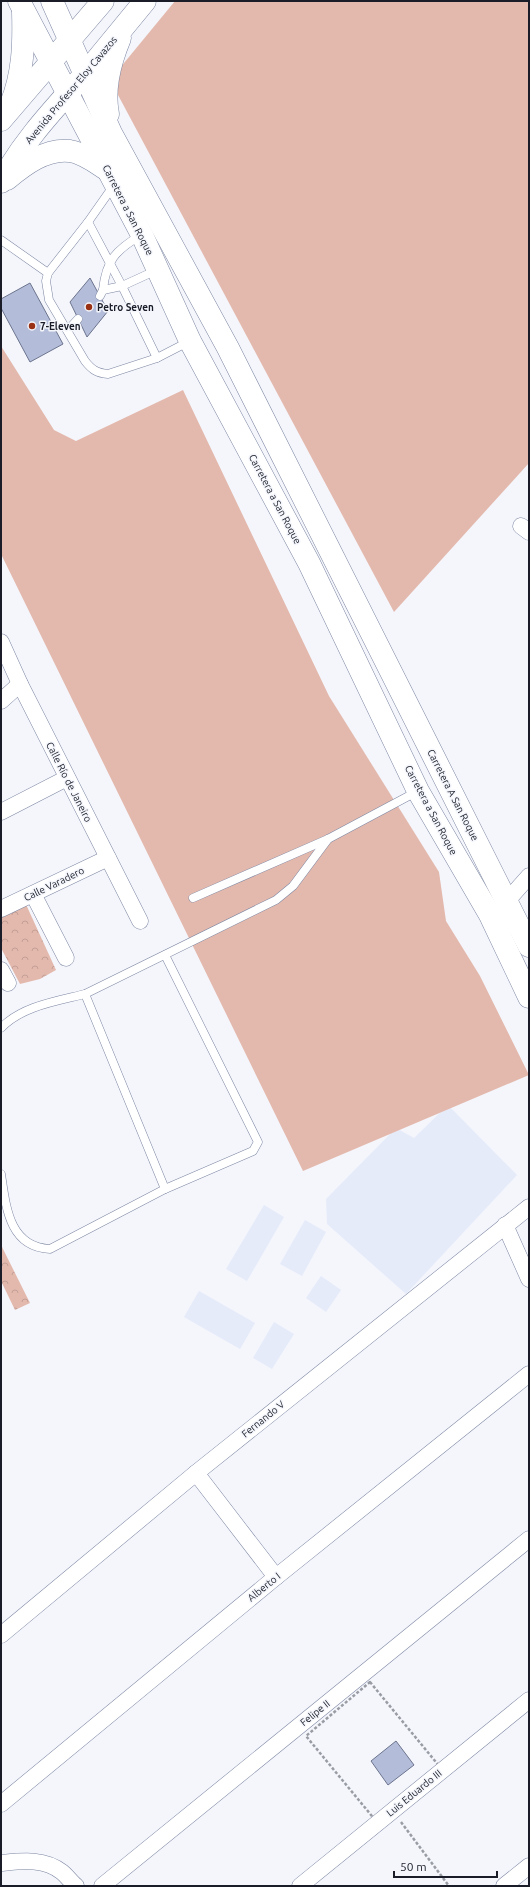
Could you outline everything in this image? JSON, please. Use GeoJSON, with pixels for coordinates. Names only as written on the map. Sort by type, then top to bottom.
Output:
{"type":"FeatureCollection","features":[{"type":"Feature","properties":{"kind":"main road"},"geometry":{"type":"LineString","coordinates":[[52,1],[112,133]]}},
{"type":"Feature","properties":{"kind":"main road"},"geometry":{"type":"LineString","coordinates":[[4,117],[70,42],[103,1]]}},
{"type":"Feature","properties":{"kind":"main road"},"geometry":{"type":"LineString","coordinates":[[4,117],[20,79],[23,51],[21,5]]}},
{"type":"Feature","properties":{"kind":"main road","name":"Carretera a San Roque"},"geometry":{"type":"LineString","coordinates":[[21,5],[110,177],[142,235],[190,341],[309,563],[418,791],[490,915],[529,998]]}},
{"type":"Feature","properties":{"kind":"main road"},"geometry":{"type":"LineString","coordinates":[[112,133],[107,109],[106,90],[109,73],[120,39],[142,5]]}},
{"type":"Feature","properties":{"kind":"main road","name":"Avenida Profesor Eloy Cavazos"},"geometry":{"type":"LineString","coordinates":[[1,183],[24,143],[86,73],[142,5]]}},
{"type":"Feature","properties":{"kind":"main road","name":"Carretera A San Roque"},"geometry":{"type":"LineString","coordinates":[[112,133],[228,348],[529,946]]}},
{"type":"Feature","properties":{"kind":"main road"},"geometry":{"type":"LineString","coordinates":[[1,183],[29,162],[43,155],[70,151],[79,153],[110,177]]}},
{"type":"Feature","properties":{"kind":"main road"},"geometry":{"type":"LineString","coordinates":[[418,726],[418,742],[425,774],[418,791],[424,791],[433,796],[458,823],[470,830]]}},
{"type":"Feature","properties":{"kind":"street","name":"Calle Río de Janeiro"},"geometry":{"type":"LineString","coordinates":[[1,642],[20,684],[140,920]]}},
{"type":"Feature","properties":{"kind":"street"},"geometry":{"type":"LineString","coordinates":[[1,702],[20,684]]}},
{"type":"Feature","properties":{"kind":"street"},"geometry":{"type":"LineString","coordinates":[[1,812],[68,778]]}},
{"type":"Feature","properties":{"kind":"street","name":"Calle Varadero"},"geometry":{"type":"LineString","coordinates":[[1,909],[108,858]]}},
{"type":"Feature","properties":{"kind":"street"},"geometry":{"type":"LineString","coordinates":[[507,901],[529,876]]}},
{"type":"Feature","properties":{"kind":"street"},"geometry":{"type":"LineString","coordinates":[[33,894],[66,958]]}},
{"type":"Feature","properties":{"kind":"street","name":"Fernando V"},"geometry":{"type":"LineString","coordinates":[[1,1635],[196,1473],[529,1207]]}},
{"type":"Feature","properties":{"kind":"street"},"geometry":{"type":"LineString","coordinates":[[505,1226],[529,1279]]}},
{"type":"Feature","properties":{"kind":"street","name":"Alberto I"},"geometry":{"type":"LineString","coordinates":[[1,1804],[276,1577],[529,1374]]}},
{"type":"Feature","properties":{"kind":"street"},"geometry":{"type":"LineString","coordinates":[[196,1473],[276,1577]]}},
{"type":"Feature","properties":{"kind":"street","name":"Felipe II"},"geometry":{"type":"LineString","coordinates":[[102,1886],[529,1540]]}},
{"type":"Feature","properties":{"kind":"street","name":"Luis Eduardo III"},"geometry":{"type":"LineString","coordinates":[[300,1886],[529,1700]]}},
{"type":"Feature","properties":{"kind":"street"},"geometry":{"type":"LineString","coordinates":[[1,1863],[28,1861],[42,1862],[63,1872],[76,1886]]}},
{"type":"Feature","properties":{"kind":"street"},"geometry":{"type":"LineString","coordinates":[[504,1886],[529,1866]]}},
{"type":"Feature","properties":{"kind":"lane"},"geometry":{"type":"LineString","coordinates":[[110,177],[88,222],[48,273],[46,281],[49,300],[90,368],[101,374],[108,374],[156,358],[190,341]]}},
{"type":"Feature","properties":{"kind":"lane"},"geometry":{"type":"LineString","coordinates":[[88,222],[122,286],[156,358]]}},
{"type":"Feature","properties":{"kind":"lane"},"geometry":{"type":"LineString","coordinates":[[142,235],[120,249],[109,263],[101,293],[122,286],[157,270]]}},
{"type":"Feature","properties":{"kind":"lane"},"geometry":{"type":"LineString","coordinates":[[1,240],[48,273]]}},
{"type":"Feature","properties":{"kind":"lane"},"geometry":{"type":"LineString","coordinates":[[68,330],[78,319]]}},
{"type":"Feature","properties":{"kind":"lane"},"geometry":{"type":"LineString","coordinates":[[193,898],[328,839],[418,791]]}},
{"type":"Feature","properties":{"kind":"lane"},"geometry":{"type":"LineString","coordinates":[[1,1028],[8,1020],[19,1013],[85,994],[286,894],[328,839]]}},
{"type":"Feature","properties":{"kind":"lane"},"geometry":{"type":"LineString","coordinates":[[1,1174],[9,1217],[20,1236],[38,1248],[50,1249],[165,1188],[253,1151],[258,1142],[165,954]]}},
{"type":"Feature","properties":{"kind":"lane"},"geometry":{"type":"LineString","coordinates":[[85,994],[165,1188]]}},
{"type":"Feature","properties":{"kind":"path"},"geometry":{"type":"LineString","coordinates":[[370,1682],[440,1767],[376,1820],[306,1736],[370,1682]]}},
{"type":"Feature","properties":{"kind":"path"},"geometry":{"type":"LineString","coordinates":[[392,1810],[448,1886]]}},
{"type":"Feature","properties":{"kind":"shaded area"},"geometry":{"type":"Polygon","coordinates":[[[448,1105],[517,1175],[406,1294],[327,1224],[326,1199],[396,1128],[414,1138],[448,1105]]]}},
{"type":"Feature","properties":{"kind":"shaded area"},"geometry":{"type":"Polygon","coordinates":[[[264,1205],[284,1217],[247,1281],[226,1269],[264,1205]]]}},
{"type":"Feature","properties":{"kind":"shaded area"},"geometry":{"type":"Polygon","coordinates":[[[305,1220],[326,1232],[302,1276],[280,1264],[305,1220]]]}},
{"type":"Feature","properties":{"kind":"shaded area"},"geometry":{"type":"Polygon","coordinates":[[[321,1276],[341,1290],[326,1312],[306,1298],[321,1276]]]}},
{"type":"Feature","properties":{"kind":"shaded area"},"geometry":{"type":"Polygon","coordinates":[[[199,1291],[255,1323],[240,1349],[184,1317],[199,1291]]]}},
{"type":"Feature","properties":{"kind":"shaded area"},"geometry":{"type":"Polygon","coordinates":[[[274,1322],[294,1334],[272,1369],[253,1358],[274,1322]]]}},
{"type":"Feature","properties":{"kind":"green space"},"geometry":{"type":"Polygon","coordinates":[[[175,1],[529,1],[529,463],[394,612],[110,80],[175,1]]]}},
{"type":"Feature","properties":{"kind":"green space"},"geometry":{"type":"Polygon","coordinates":[[[1,346],[54,430],[76,441],[183,390],[329,696],[439,872],[446,921],[480,976],[529,1075],[303,1171],[1,554],[1,346]]]}},
{"type":"Feature","properties":{"kind":"green space"},"geometry":{"type":"Polygon","coordinates":[[[24,900],[56,970],[40,979],[20,984],[1,948],[1,911],[24,900]]]}},
{"type":"Feature","properties":{"kind":"green space"},"geometry":{"type":"Polygon","coordinates":[[[1,1245],[30,1303],[15,1310],[1,1281],[1,1245]]]}},
{"type":"Feature","properties":{"kind":"building","name":"Petro Seven"},"geometry":{"type":"Polygon","coordinates":[[[90,278],[108,311],[87,337],[70,302],[90,278]]]}},
{"type":"Feature","properties":{"kind":"building","name":"7-Eleven"},"geometry":{"type":"Polygon","coordinates":[[[30,283],[63,344],[30,362],[1,308],[1,299],[30,283]]]}},
{"type":"Feature","properties":{"kind":"building"},"geometry":{"type":"Polygon","coordinates":[[[396,1741],[414,1765],[388,1785],[371,1761],[396,1741]]]}},
{"type":"Feature","properties":{"kind":"place","name":"Petro Seven"},"geometry":{"type":"Point","coordinates":[89,307]}},
{"type":"Feature","properties":{"kind":"place","name":"7-Eleven"},"geometry":{"type":"Point","coordinates":[32,326]}}]}
